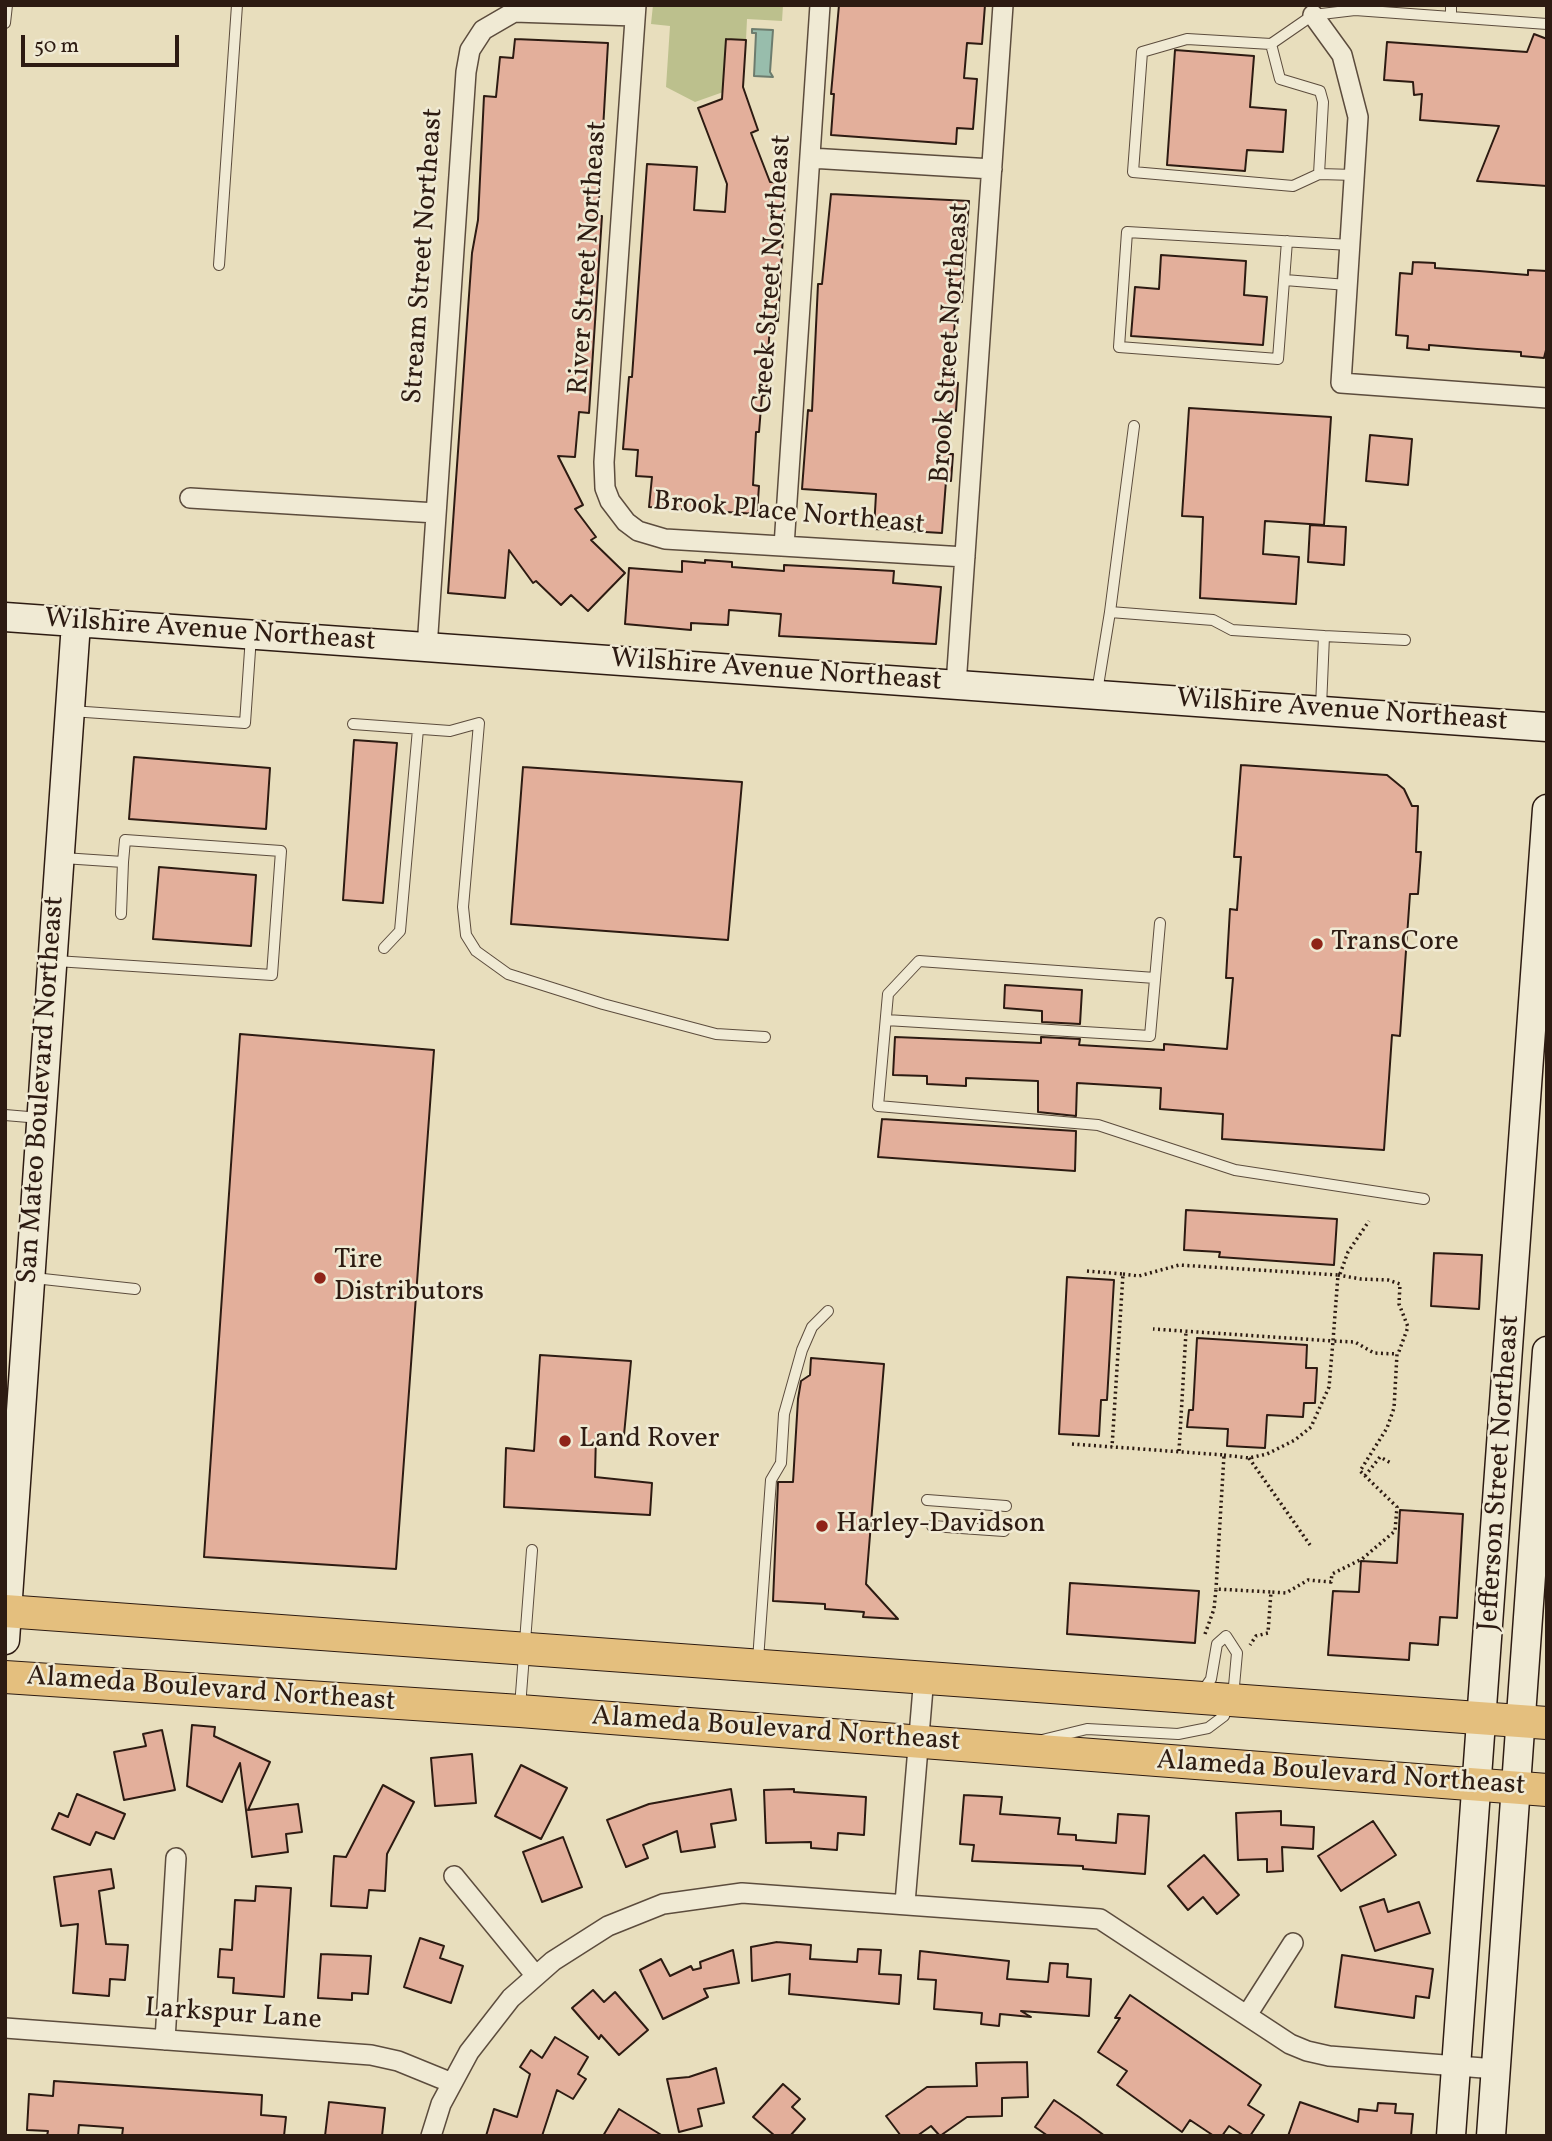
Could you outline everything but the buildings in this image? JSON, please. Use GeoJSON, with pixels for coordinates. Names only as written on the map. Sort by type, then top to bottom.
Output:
{"type":"FeatureCollection","features":[{"type":"Feature","properties":{"kind":"main road"},"geometry":{"type":"LineString","coordinates":[[6,1621],[758,1664],[1535,1723]]}},
{"type":"Feature","properties":{"kind":"main road","name":"Alameda Boulevard Northeast"},"geometry":{"type":"LineString","coordinates":[[5,1677],[917,1741],[1016,1751],[1547,1790]]}},
{"type":"Feature","properties":{"kind":"street","name":"Creek Street Northeast"},"geometry":{"type":"LineString","coordinates":[[784,546],[820,5]]}},
{"type":"Feature","properties":{"kind":"street","name":"Brook Street Northeast"},"geometry":{"type":"LineString","coordinates":[[956,685],[1003,5]]}},
{"type":"Feature","properties":{"kind":"street"},"geometry":{"type":"LineString","coordinates":[[1311,8],[1342,55],[1358,117],[1341,383],[1547,398]]}},
{"type":"Feature","properties":{"kind":"street","name":"River Street Northeast"},"geometry":{"type":"LineString","coordinates":[[617,512],[605,488],[603,475],[635,11]]}},
{"type":"Feature","properties":{"kind":"street","name":"Stream Street Northeast"},"geometry":{"type":"LineString","coordinates":[[426,648],[465,86],[470,50],[483,30],[514,12],[635,11]]}},
{"type":"Feature","properties":{"kind":"street"},"geometry":{"type":"LineString","coordinates":[[810,158],[992,169]]}},
{"type":"Feature","properties":{"kind":"street"},"geometry":{"type":"LineString","coordinates":[[190,498],[436,513]]}},
{"type":"Feature","properties":{"kind":"street","name":"Brook Place Northeast"},"geometry":{"type":"LineString","coordinates":[[617,512],[626,523],[651,536],[965,557]]}},
{"type":"Feature","properties":{"kind":"street","name":"Wilshire Avenue Northeast"},"geometry":{"type":"LineString","coordinates":[[5,617],[1547,727]]}},
{"type":"Feature","properties":{"kind":"street","name":"San Mateo Boulevard Northeast"},"geometry":{"type":"LineString","coordinates":[[6,1621],[15,1360],[30,1277],[76,623]]}},
{"type":"Feature","properties":{"kind":"street","name":"Jefferson Street Northeast"},"geometry":{"type":"LineString","coordinates":[[1451,2136],[1479,1785],[1547,809]]}},
{"type":"Feature","properties":{"kind":"street","name":"Jefferson Street Northeast"},"geometry":{"type":"LineString","coordinates":[[1491,2136],[1516,1787],[1535,1723],[1547,1351]]}},
{"type":"Feature","properties":{"kind":"street"},"geometry":{"type":"LineString","coordinates":[[905,1903],[924,1676]]}},
{"type":"Feature","properties":{"kind":"street"},"geometry":{"type":"LineString","coordinates":[[165,2040],[176,1858]]}},
{"type":"Feature","properties":{"kind":"street"},"geometry":{"type":"LineString","coordinates":[[454,1876],[536,1976]]}},
{"type":"Feature","properties":{"kind":"street"},"geometry":{"type":"LineString","coordinates":[[431,2136],[452,2083],[489,2024],[536,1976],[571,1948],[608,1926],[663,1904],[688,1898],[742,1893],[1100,1919],[1290,2044],[1317,2054],[1496,2069]]}},
{"type":"Feature","properties":{"kind":"street"},"geometry":{"type":"LineString","coordinates":[[1247,2015],[1293,1943]]}},
{"type":"Feature","properties":{"kind":"street","name":"Larkspur Lane"},"geometry":{"type":"LineString","coordinates":[[5,2028],[371,2054],[398,2061],[452,2083]]}},
{"type":"Feature","properties":{"kind":"lane"},"geometry":{"type":"LineString","coordinates":[[5,23],[6,5]]}},
{"type":"Feature","properties":{"kind":"lane"},"geometry":{"type":"LineString","coordinates":[[219,265],[237,5]]}},
{"type":"Feature","properties":{"kind":"lane"},"geometry":{"type":"LineString","coordinates":[[1451,5],[1451,17]]}},
{"type":"Feature","properties":{"kind":"lane"},"geometry":{"type":"LineString","coordinates":[[1355,175],[1319,174],[1293,186],[1133,172],[1142,51],[1187,38],[1271,44],[1311,8],[1547,24]]}},
{"type":"Feature","properties":{"kind":"lane"},"geometry":{"type":"LineString","coordinates":[[1271,44],[1280,79],[1320,91],[1324,102],[1319,174]]}},
{"type":"Feature","properties":{"kind":"lane"},"geometry":{"type":"LineString","coordinates":[[1287,241],[1278,359],[1119,347],[1127,232],[1287,241],[1350,245]]}},
{"type":"Feature","properties":{"kind":"lane"},"geometry":{"type":"LineString","coordinates":[[1284,280],[1347,285]]}},
{"type":"Feature","properties":{"kind":"lane"},"geometry":{"type":"LineString","coordinates":[[1097,695],[1134,426]]}},
{"type":"Feature","properties":{"kind":"lane"},"geometry":{"type":"LineString","coordinates":[[1110,612],[1213,620],[1232,630],[1405,640]]}},
{"type":"Feature","properties":{"kind":"lane"},"geometry":{"type":"LineString","coordinates":[[70,710],[245,723],[251,635]]}},
{"type":"Feature","properties":{"kind":"lane"},"geometry":{"type":"LineString","coordinates":[[1321,711],[1324,636]]}},
{"type":"Feature","properties":{"kind":"lane"},"geometry":{"type":"LineString","coordinates":[[353,724],[450,731],[479,723],[463,907],[466,935],[476,951],[508,974],[603,1004],[716,1034],[765,1037]]}},
{"type":"Feature","properties":{"kind":"lane"},"geometry":{"type":"LineString","coordinates":[[384,948],[400,931],[418,729]]}},
{"type":"Feature","properties":{"kind":"lane"},"geometry":{"type":"LineString","coordinates":[[52,961],[272,975],[281,851],[125,840],[121,914]]}},
{"type":"Feature","properties":{"kind":"lane"},"geometry":{"type":"LineString","coordinates":[[60,858],[123,862]]}},
{"type":"Feature","properties":{"kind":"lane"},"geometry":{"type":"LineString","coordinates":[[886,1020],[1150,1036],[1160,923]]}},
{"type":"Feature","properties":{"kind":"lane"},"geometry":{"type":"LineString","coordinates":[[1155,978],[919,961],[888,994],[878,1106],[1098,1125],[1235,1170],[1424,1199]]}},
{"type":"Feature","properties":{"kind":"lane"},"geometry":{"type":"LineString","coordinates":[[5,1115],[41,1118]]}},
{"type":"Feature","properties":{"kind":"lane"},"geometry":{"type":"LineString","coordinates":[[30,1277],[135,1289]]}},
{"type":"Feature","properties":{"kind":"lane"},"geometry":{"type":"LineString","coordinates":[[758,1664],[771,1480],[781,1463],[784,1414],[802,1350],[812,1327],[828,1311]]}},
{"type":"Feature","properties":{"kind":"lane"},"geometry":{"type":"LineString","coordinates":[[928,1500],[1006,1506]]}},
{"type":"Feature","properties":{"kind":"lane"},"geometry":{"type":"LineString","coordinates":[[932,1526],[1004,1531]]}},
{"type":"Feature","properties":{"kind":"lane"},"geometry":{"type":"LineString","coordinates":[[520,1712],[532,1550]]}},
{"type":"Feature","properties":{"kind":"lane"},"geometry":{"type":"LineString","coordinates":[[1016,1751],[1062,1733],[1087,1729],[1178,1734],[1198,1732],[1217,1723],[1224,1716],[1231,1699],[1237,1653],[1226,1636],[1217,1644],[1211,1679],[1196,1696]]}},
{"type":"Feature","properties":{"kind":"path"},"geometry":{"type":"LineString","coordinates":[[1072,1444],[1249,1458],[1267,1454],[1295,1440],[1311,1427],[1329,1387],[1339,1274],[1348,1252],[1369,1221]]}},
{"type":"Feature","properties":{"kind":"path"},"geometry":{"type":"LineString","coordinates":[[1087,1271],[1139,1276],[1179,1265],[1339,1274],[1400,1284],[1399,1304],[1408,1327],[1397,1354],[1394,1408],[1381,1440],[1360,1471],[1396,1507],[1395,1531],[1362,1559],[1332,1574],[1331,1582],[1308,1580],[1286,1593],[1216,1589]]}},
{"type":"Feature","properties":{"kind":"path"},"geometry":{"type":"LineString","coordinates":[[1112,1447],[1123,1274]]}},
{"type":"Feature","properties":{"kind":"path"},"geometry":{"type":"LineString","coordinates":[[1153,1329],[1355,1342],[1374,1353],[1397,1354]]}},
{"type":"Feature","properties":{"kind":"path"},"geometry":{"type":"LineString","coordinates":[[1179,1451],[1186,1332]]}},
{"type":"Feature","properties":{"kind":"path"},"geometry":{"type":"LineString","coordinates":[[1205,1640],[1214,1609],[1224,1455]]}},
{"type":"Feature","properties":{"kind":"path"},"geometry":{"type":"LineString","coordinates":[[1365,1476],[1380,1457],[1391,1463]]}},
{"type":"Feature","properties":{"kind":"path"},"geometry":{"type":"LineString","coordinates":[[1249,1458],[1310,1545]]}},
{"type":"Feature","properties":{"kind":"path"},"geometry":{"type":"LineString","coordinates":[[1249,1654],[1250,1644],[1256,1636],[1268,1633],[1271,1592]]}},
{"type":"Feature","properties":{"kind":"shaded area"},"geometry":{"type":"Polygon","coordinates":[[[653,5],[783,5],[782,21],[747,19],[746,40],[726,39],[723,76],[744,77],[743,85],[695,102],[666,87],[670,26],[651,24],[653,5]]]}},
{"type":"Feature","properties":{"kind":"shaded area"},"geometry":{"type":"Polygon","coordinates":[[[752,29],[773,30],[770,72],[773,77],[754,76],[756,33],[752,33],[752,29]]]}},
{"type":"Feature","properties":{"kind":"place","name":"TransCore"},"geometry":{"type":"Point","coordinates":[1317,944]}},
{"type":"Feature","properties":{"kind":"place","name":"Tire Distributors"},"geometry":{"type":"Point","coordinates":[320,1278]}},
{"type":"Feature","properties":{"kind":"place","name":"Land Rover"},"geometry":{"type":"Point","coordinates":[565,1441]}},
{"type":"Feature","properties":{"kind":"place","name":"Harley-Davidson"},"geometry":{"type":"Point","coordinates":[822,1526]}}]}
